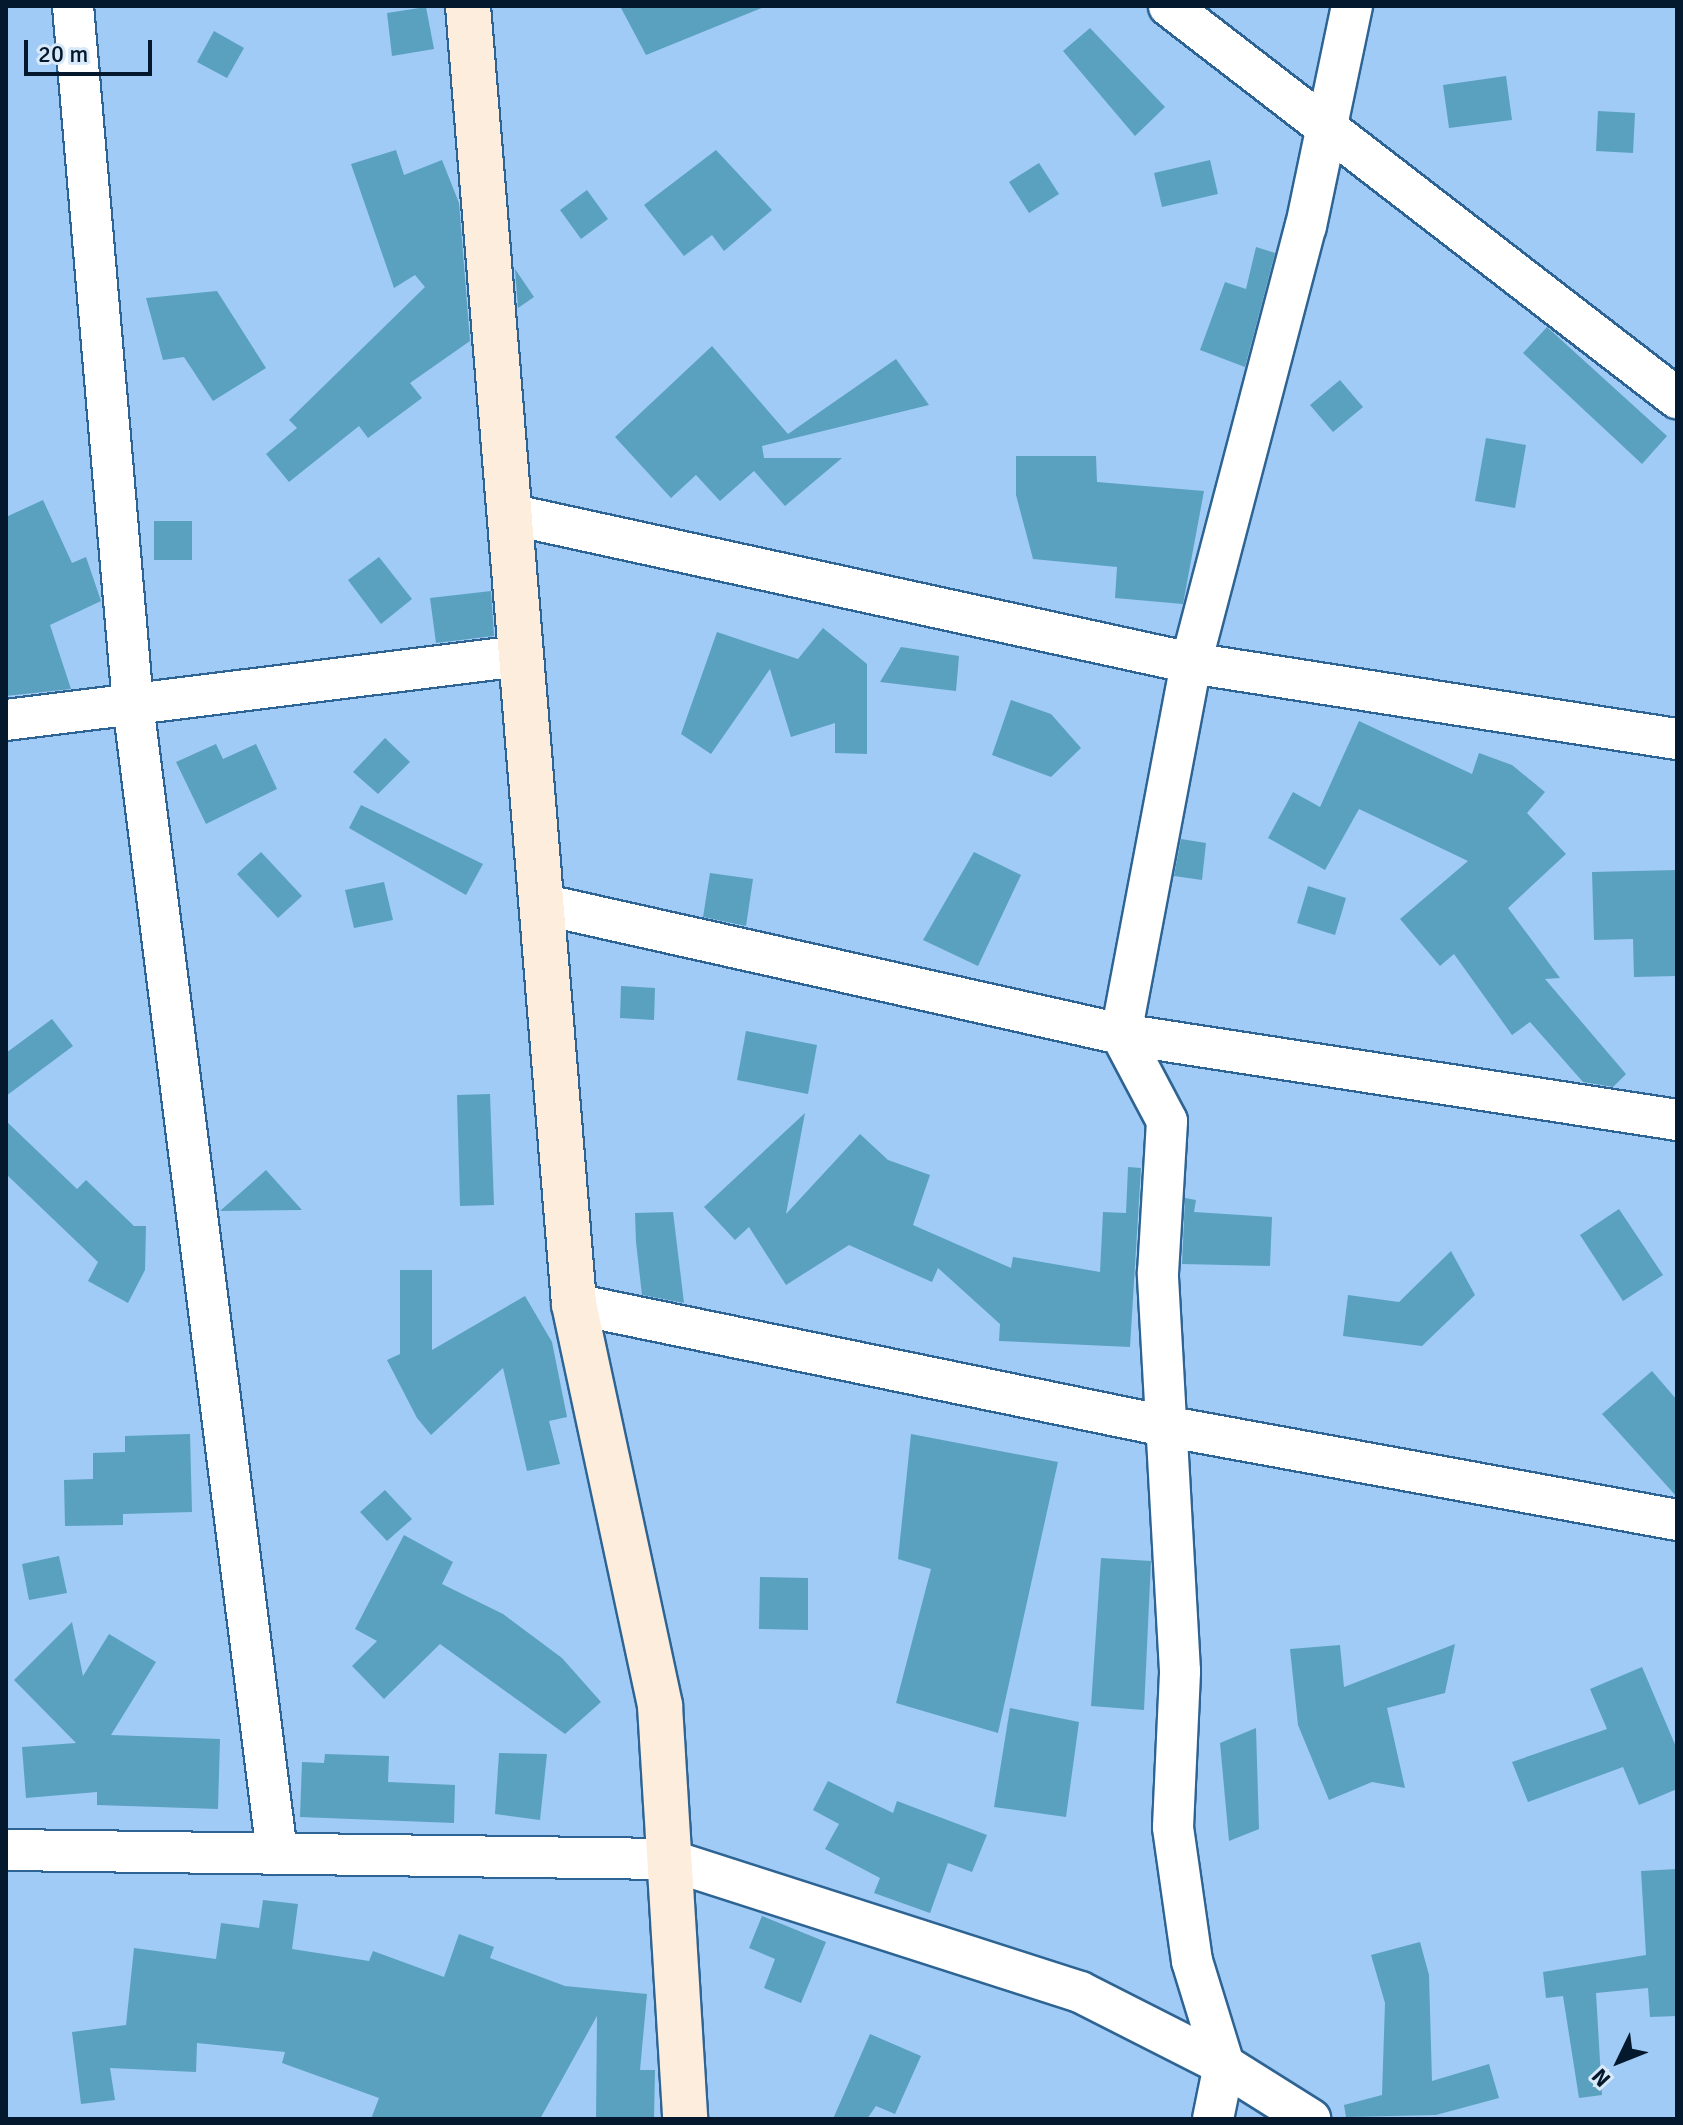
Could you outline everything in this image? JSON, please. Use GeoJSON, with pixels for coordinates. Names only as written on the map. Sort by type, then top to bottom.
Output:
{"type":"FeatureCollection","features":[{"type":"Feature","properties":{"kind":"street"},"geometry":{"type":"LineString","coordinates":[[73,6],[133,704],[277,1854]]}},
{"type":"Feature","properties":{"kind":"street"},"geometry":{"type":"LineString","coordinates":[[468,6],[574,1304],[660,1706],[666,1859],[685,2119]]}},
{"type":"Feature","properties":{"kind":"street"},"geometry":{"type":"LineString","coordinates":[[1169,6],[1325,132],[1677,398]]}},
{"type":"Feature","properties":{"kind":"street"},"geometry":{"type":"LineString","coordinates":[[1213,2119],[1224,2065],[1192,1961],[1173,1827],[1180,1671],[1170,1427],[1158,1273],[1167,1121],[1121,1034],[1191,663],[1325,132],[1352,6]]}},
{"type":"Feature","properties":{"kind":"street"},"geometry":{"type":"LineString","coordinates":[[509,514],[1191,663],[1677,739]]}},
{"type":"Feature","properties":{"kind":"street"},"geometry":{"type":"LineString","coordinates":[[6,720],[520,656]]}},
{"type":"Feature","properties":{"kind":"street"},"geometry":{"type":"LineString","coordinates":[[541,904],[1121,1034],[1677,1120]]}},
{"type":"Feature","properties":{"kind":"street"},"geometry":{"type":"LineString","coordinates":[[574,1304],[1170,1427],[1677,1520]]}},
{"type":"Feature","properties":{"kind":"street"},"geometry":{"type":"LineString","coordinates":[[6,1850],[666,1859],[1080,1992],[1224,2065],[1310,2119]]}},
{"type":"Feature","properties":{"kind":"building"},"geometry":{"type":"Polygon","coordinates":[[[620,6],[764,6],[764,7],[646,55],[620,6]]]}},
{"type":"Feature","properties":{"kind":"building"},"geometry":{"type":"Polygon","coordinates":[[[426,7],[434,49],[392,56],[387,13],[426,7]]]}},
{"type":"Feature","properties":{"kind":"building"},"geometry":{"type":"Polygon","coordinates":[[[1090,28],[1165,107],[1135,136],[1063,51],[1090,28]]]}},
{"type":"Feature","properties":{"kind":"building"},"geometry":{"type":"Polygon","coordinates":[[[214,31],[244,48],[227,78],[197,62],[214,31]]]}},
{"type":"Feature","properties":{"kind":"building"},"geometry":{"type":"Polygon","coordinates":[[[1506,76],[1512,120],[1449,128],[1443,85],[1506,76]]]}},
{"type":"Feature","properties":{"kind":"building"},"geometry":{"type":"Polygon","coordinates":[[[1598,111],[1635,113],[1633,153],[1596,151],[1598,111]]]}},
{"type":"Feature","properties":{"kind":"building"},"geometry":{"type":"Polygon","coordinates":[[[396,150],[404,175],[442,160],[459,203],[470,341],[410,383],[422,398],[368,438],[359,426],[289,482],[266,454],[297,428],[289,420],[425,287],[415,275],[394,288],[351,164],[396,150]]]}},
{"type":"Feature","properties":{"kind":"building"},"geometry":{"type":"Polygon","coordinates":[[[716,150],[772,210],[724,251],[712,235],[684,256],[644,205],[716,150]]]}},
{"type":"Feature","properties":{"kind":"building"},"geometry":{"type":"Polygon","coordinates":[[[1210,160],[1218,194],[1162,207],[1154,173],[1210,160]]]}},
{"type":"Feature","properties":{"kind":"building"},"geometry":{"type":"Polygon","coordinates":[[[1039,163],[1059,194],[1029,213],[1009,182],[1039,163]]]}},
{"type":"Feature","properties":{"kind":"building"},"geometry":{"type":"Polygon","coordinates":[[[587,190],[608,219],[581,239],[560,210],[587,190]]]}},
{"type":"Feature","properties":{"kind":"building"},"geometry":{"type":"Polygon","coordinates":[[[1256,247],[1275,253],[1245,367],[1200,350],[1225,282],[1246,289],[1256,247]]]}},
{"type":"Feature","properties":{"kind":"building"},"geometry":{"type":"Polygon","coordinates":[[[515,269],[534,297],[518,308],[515,269]]]}},
{"type":"Feature","properties":{"kind":"building"},"geometry":{"type":"Polygon","coordinates":[[[217,291],[266,368],[213,401],[184,357],[163,360],[146,298],[217,291]]]}},
{"type":"Feature","properties":{"kind":"building"},"geometry":{"type":"Polygon","coordinates":[[[1547,327],[1667,436],[1642,464],[1523,353],[1547,327]]]}},
{"type":"Feature","properties":{"kind":"building"},"geometry":{"type":"Polygon","coordinates":[[[712,346],[788,434],[896,359],[929,405],[762,446],[764,458],[842,458],[785,506],[754,471],[720,501],[696,475],[671,498],[615,437],[712,346]]]}},
{"type":"Feature","properties":{"kind":"building"},"geometry":{"type":"Polygon","coordinates":[[[1340,380],[1363,407],[1333,432],[1310,405],[1340,380]]]}},
{"type":"Feature","properties":{"kind":"building"},"geometry":{"type":"Polygon","coordinates":[[[1486,438],[1526,445],[1515,508],[1475,501],[1486,438]]]}},
{"type":"Feature","properties":{"kind":"building"},"geometry":{"type":"Polygon","coordinates":[[[1016,456],[1096,456],[1097,482],[1204,491],[1183,604],[1115,598],[1117,567],[1033,559],[1016,495],[1016,456]]]}},
{"type":"Feature","properties":{"kind":"building"},"geometry":{"type":"Polygon","coordinates":[[[43,500],[72,563],[86,557],[101,601],[50,625],[71,689],[6,696],[6,517],[43,500]]]}},
{"type":"Feature","properties":{"kind":"building"},"geometry":{"type":"Polygon","coordinates":[[[154,521],[192,521],[192,560],[154,560],[154,521]]]}},
{"type":"Feature","properties":{"kind":"building"},"geometry":{"type":"Polygon","coordinates":[[[379,557],[412,599],[381,624],[348,580],[379,557]]]}},
{"type":"Feature","properties":{"kind":"building"},"geometry":{"type":"Polygon","coordinates":[[[491,591],[494,636],[436,643],[430,598],[491,591]]]}},
{"type":"Feature","properties":{"kind":"building"},"geometry":{"type":"Polygon","coordinates":[[[823,628],[867,664],[867,754],[835,753],[835,723],[791,737],[770,669],[711,754],[681,734],[717,632],[798,659],[823,628]]]}},
{"type":"Feature","properties":{"kind":"building"},"geometry":{"type":"Polygon","coordinates":[[[901,647],[959,656],[956,691],[880,682],[901,647]]]}},
{"type":"Feature","properties":{"kind":"building"},"geometry":{"type":"Polygon","coordinates":[[[1011,700],[1051,714],[1081,748],[1051,777],[992,755],[1011,700]]]}},
{"type":"Feature","properties":{"kind":"building"},"geometry":{"type":"Polygon","coordinates":[[[1359,721],[1472,774],[1479,753],[1512,765],[1545,792],[1527,813],[1566,854],[1508,908],[1560,978],[1545,979],[1626,1074],[1613,1087],[1583,1082],[1530,1022],[1512,1035],[1454,954],[1440,966],[1400,919],[1468,861],[1359,809],[1325,870],[1268,838],[1293,792],[1320,807],[1359,721]]]}},
{"type":"Feature","properties":{"kind":"building"},"geometry":{"type":"Polygon","coordinates":[[[385,738],[410,762],[378,794],[353,772],[385,738]]]}},
{"type":"Feature","properties":{"kind":"building"},"geometry":{"type":"Polygon","coordinates":[[[216,744],[223,759],[256,744],[277,789],[206,824],[176,762],[216,744]]]}},
{"type":"Feature","properties":{"kind":"building"},"geometry":{"type":"Polygon","coordinates":[[[361,805],[483,864],[466,895],[349,828],[361,805]]]}},
{"type":"Feature","properties":{"kind":"building"},"geometry":{"type":"Polygon","coordinates":[[[1181,839],[1206,843],[1202,880],[1174,876],[1181,839]]]}},
{"type":"Feature","properties":{"kind":"building"},"geometry":{"type":"Polygon","coordinates":[[[261,852],[302,896],[278,918],[237,874],[261,852]]]}},
{"type":"Feature","properties":{"kind":"building"},"geometry":{"type":"Polygon","coordinates":[[[974,852],[1021,875],[978,966],[923,940],[974,852]]]}},
{"type":"Feature","properties":{"kind":"building"},"geometry":{"type":"Polygon","coordinates":[[[1677,870],[1677,976],[1634,977],[1633,939],[1594,940],[1592,872],[1677,870]]]}},
{"type":"Feature","properties":{"kind":"building"},"geometry":{"type":"Polygon","coordinates":[[[710,873],[753,879],[746,926],[703,917],[710,873]]]}},
{"type":"Feature","properties":{"kind":"building"},"geometry":{"type":"Polygon","coordinates":[[[384,882],[393,920],[354,928],[345,890],[384,882]]]}},
{"type":"Feature","properties":{"kind":"building"},"geometry":{"type":"Polygon","coordinates":[[[1308,886],[1346,898],[1335,935],[1297,923],[1308,886]]]}},
{"type":"Feature","properties":{"kind":"building"},"geometry":{"type":"Polygon","coordinates":[[[621,986],[655,988],[654,1020],[620,1018],[621,986]]]}},
{"type":"Feature","properties":{"kind":"building"},"geometry":{"type":"Polygon","coordinates":[[[52,1019],[73,1046],[6,1096],[6,1053],[52,1019]]]}},
{"type":"Feature","properties":{"kind":"building"},"geometry":{"type":"Polygon","coordinates":[[[746,1031],[817,1045],[808,1094],[737,1080],[746,1031]]]}},
{"type":"Feature","properties":{"kind":"building"},"geometry":{"type":"Polygon","coordinates":[[[490,1094],[494,1205],[460,1206],[457,1095],[490,1094]]]}},
{"type":"Feature","properties":{"kind":"building"},"geometry":{"type":"Polygon","coordinates":[[[805,1113],[786,1214],[860,1134],[888,1160],[930,1175],[913,1225],[1011,1268],[1013,1257],[1100,1272],[1103,1212],[1126,1213],[1128,1167],[1141,1168],[1130,1347],[999,1341],[1000,1324],[938,1268],[932,1282],[849,1245],[786,1285],[749,1227],[735,1240],[704,1207],[805,1113]]]}},
{"type":"Feature","properties":{"kind":"building"},"geometry":{"type":"Polygon","coordinates":[[[6,1121],[77,1189],[86,1180],[134,1226],[146,1226],[145,1270],[128,1303],[88,1281],[98,1262],[6,1174],[6,1121]]]}},
{"type":"Feature","properties":{"kind":"building"},"geometry":{"type":"Polygon","coordinates":[[[266,1170],[302,1210],[220,1211],[266,1170]]]}},
{"type":"Feature","properties":{"kind":"building"},"geometry":{"type":"Polygon","coordinates":[[[1185,1198],[1196,1200],[1194,1212],[1272,1217],[1270,1266],[1182,1264],[1185,1198]]]}},
{"type":"Feature","properties":{"kind":"building"},"geometry":{"type":"Polygon","coordinates":[[[1619,1209],[1663,1275],[1623,1301],[1580,1235],[1619,1209]]]}},
{"type":"Feature","properties":{"kind":"building"},"geometry":{"type":"Polygon","coordinates":[[[673,1212],[684,1303],[642,1295],[635,1213],[673,1212]]]}},
{"type":"Feature","properties":{"kind":"building"},"geometry":{"type":"Polygon","coordinates":[[[1451,1251],[1475,1295],[1422,1346],[1343,1336],[1348,1295],[1399,1302],[1451,1251]]]}},
{"type":"Feature","properties":{"kind":"building"},"geometry":{"type":"Polygon","coordinates":[[[400,1270],[432,1270],[432,1350],[525,1296],[552,1342],[567,1417],[549,1421],[560,1464],[527,1471],[503,1368],[431,1435],[417,1418],[387,1360],[400,1354],[400,1270]]]}},
{"type":"Feature","properties":{"kind":"building"},"geometry":{"type":"Polygon","coordinates":[[[1652,1371],[1677,1400],[1677,1497],[1602,1414],[1652,1371]]]}},
{"type":"Feature","properties":{"kind":"building"},"geometry":{"type":"Polygon","coordinates":[[[190,1434],[192,1512],[123,1514],[123,1525],[65,1526],[64,1480],[93,1479],[93,1453],[125,1452],[125,1436],[190,1434]]]}},
{"type":"Feature","properties":{"kind":"building"},"geometry":{"type":"Polygon","coordinates":[[[911,1434],[1058,1462],[998,1733],[896,1703],[931,1569],[898,1559],[911,1434]]]}},
{"type":"Feature","properties":{"kind":"building"},"geometry":{"type":"Polygon","coordinates":[[[385,1490],[412,1519],[387,1541],[360,1512],[385,1490]]]}},
{"type":"Feature","properties":{"kind":"building"},"geometry":{"type":"Polygon","coordinates":[[[404,1535],[453,1562],[442,1584],[503,1614],[562,1658],[601,1702],[565,1734],[440,1644],[384,1699],[352,1666],[377,1641],[355,1629],[404,1535]]]}},
{"type":"Feature","properties":{"kind":"building"},"geometry":{"type":"Polygon","coordinates":[[[59,1556],[67,1593],[29,1600],[22,1564],[59,1556]]]}},
{"type":"Feature","properties":{"kind":"building"},"geometry":{"type":"Polygon","coordinates":[[[1101,1558],[1151,1561],[1144,1710],[1091,1706],[1101,1558]]]}},
{"type":"Feature","properties":{"kind":"building"},"geometry":{"type":"Polygon","coordinates":[[[760,1577],[808,1578],[808,1630],[759,1629],[760,1577]]]}},
{"type":"Feature","properties":{"kind":"building"},"geometry":{"type":"Polygon","coordinates":[[[72,1622],[83,1676],[109,1634],[156,1662],[111,1735],[220,1739],[218,1809],[97,1805],[97,1792],[26,1798],[22,1747],[76,1743],[14,1680],[72,1622]]]}},
{"type":"Feature","properties":{"kind":"building"},"geometry":{"type":"Polygon","coordinates":[[[1455,1644],[1445,1693],[1387,1708],[1405,1788],[1372,1782],[1329,1800],[1298,1725],[1290,1649],[1340,1645],[1344,1687],[1455,1644]]]}},
{"type":"Feature","properties":{"kind":"building"},"geometry":{"type":"Polygon","coordinates":[[[1642,1667],[1677,1749],[1677,1789],[1639,1805],[1623,1767],[1528,1802],[1512,1762],[1607,1729],[1590,1689],[1642,1667]]]}},
{"type":"Feature","properties":{"kind":"building"},"geometry":{"type":"Polygon","coordinates":[[[1010,1708],[1079,1722],[1066,1817],[994,1807],[1010,1708]]]}},
{"type":"Feature","properties":{"kind":"building"},"geometry":{"type":"Polygon","coordinates":[[[1256,1728],[1259,1829],[1229,1841],[1220,1743],[1256,1728]]]}},
{"type":"Feature","properties":{"kind":"building"},"geometry":{"type":"Polygon","coordinates":[[[499,1753],[547,1754],[540,1820],[495,1814],[499,1753]]]}},
{"type":"Feature","properties":{"kind":"building"},"geometry":{"type":"Polygon","coordinates":[[[325,1754],[389,1756],[388,1782],[455,1785],[454,1823],[300,1817],[302,1762],[324,1763],[325,1754]]]}},
{"type":"Feature","properties":{"kind":"building"},"geometry":{"type":"Polygon","coordinates":[[[828,1781],[893,1813],[897,1801],[987,1835],[972,1872],[948,1863],[930,1913],[874,1893],[880,1878],[825,1849],[839,1824],[813,1810],[828,1781]]]}},
{"type":"Feature","properties":{"kind":"building"},"geometry":{"type":"Polygon","coordinates":[[[1677,1869],[1677,2016],[1650,2017],[1648,1988],[1596,1993],[1602,2095],[1579,2098],[1563,1996],[1546,1998],[1543,1972],[1646,1955],[1641,1871],[1677,1869]]]}},
{"type":"Feature","properties":{"kind":"building"},"geometry":{"type":"Polygon","coordinates":[[[263,1900],[298,1904],[292,1949],[369,1961],[373,1951],[444,1977],[459,1934],[494,1947],[490,1958],[565,1986],[647,1994],[640,2070],[655,2070],[654,2119],[596,2119],[597,2016],[540,2119],[371,2119],[379,2098],[282,2063],[285,2052],[197,2043],[196,2072],[110,2068],[115,2100],[81,2104],[72,2032],[126,2025],[134,1948],[216,1959],[221,1923],[259,1928],[263,1900]]]}},
{"type":"Feature","properties":{"kind":"building"},"geometry":{"type":"Polygon","coordinates":[[[762,1916],[826,1942],[801,2003],[764,1988],[775,1959],[749,1948],[762,1916]]]}},
{"type":"Feature","properties":{"kind":"building"},"geometry":{"type":"Polygon","coordinates":[[[1420,1942],[1429,1975],[1432,2081],[1489,2064],[1499,2098],[1436,2115],[1346,2117],[1344,2105],[1382,2095],[1385,2003],[1371,1955],[1420,1942]]]}},
{"type":"Feature","properties":{"kind":"building"},"geometry":{"type":"Polygon","coordinates":[[[870,2034],[921,2056],[895,2114],[876,2106],[867,2119],[833,2119],[870,2034]]]}}]}
